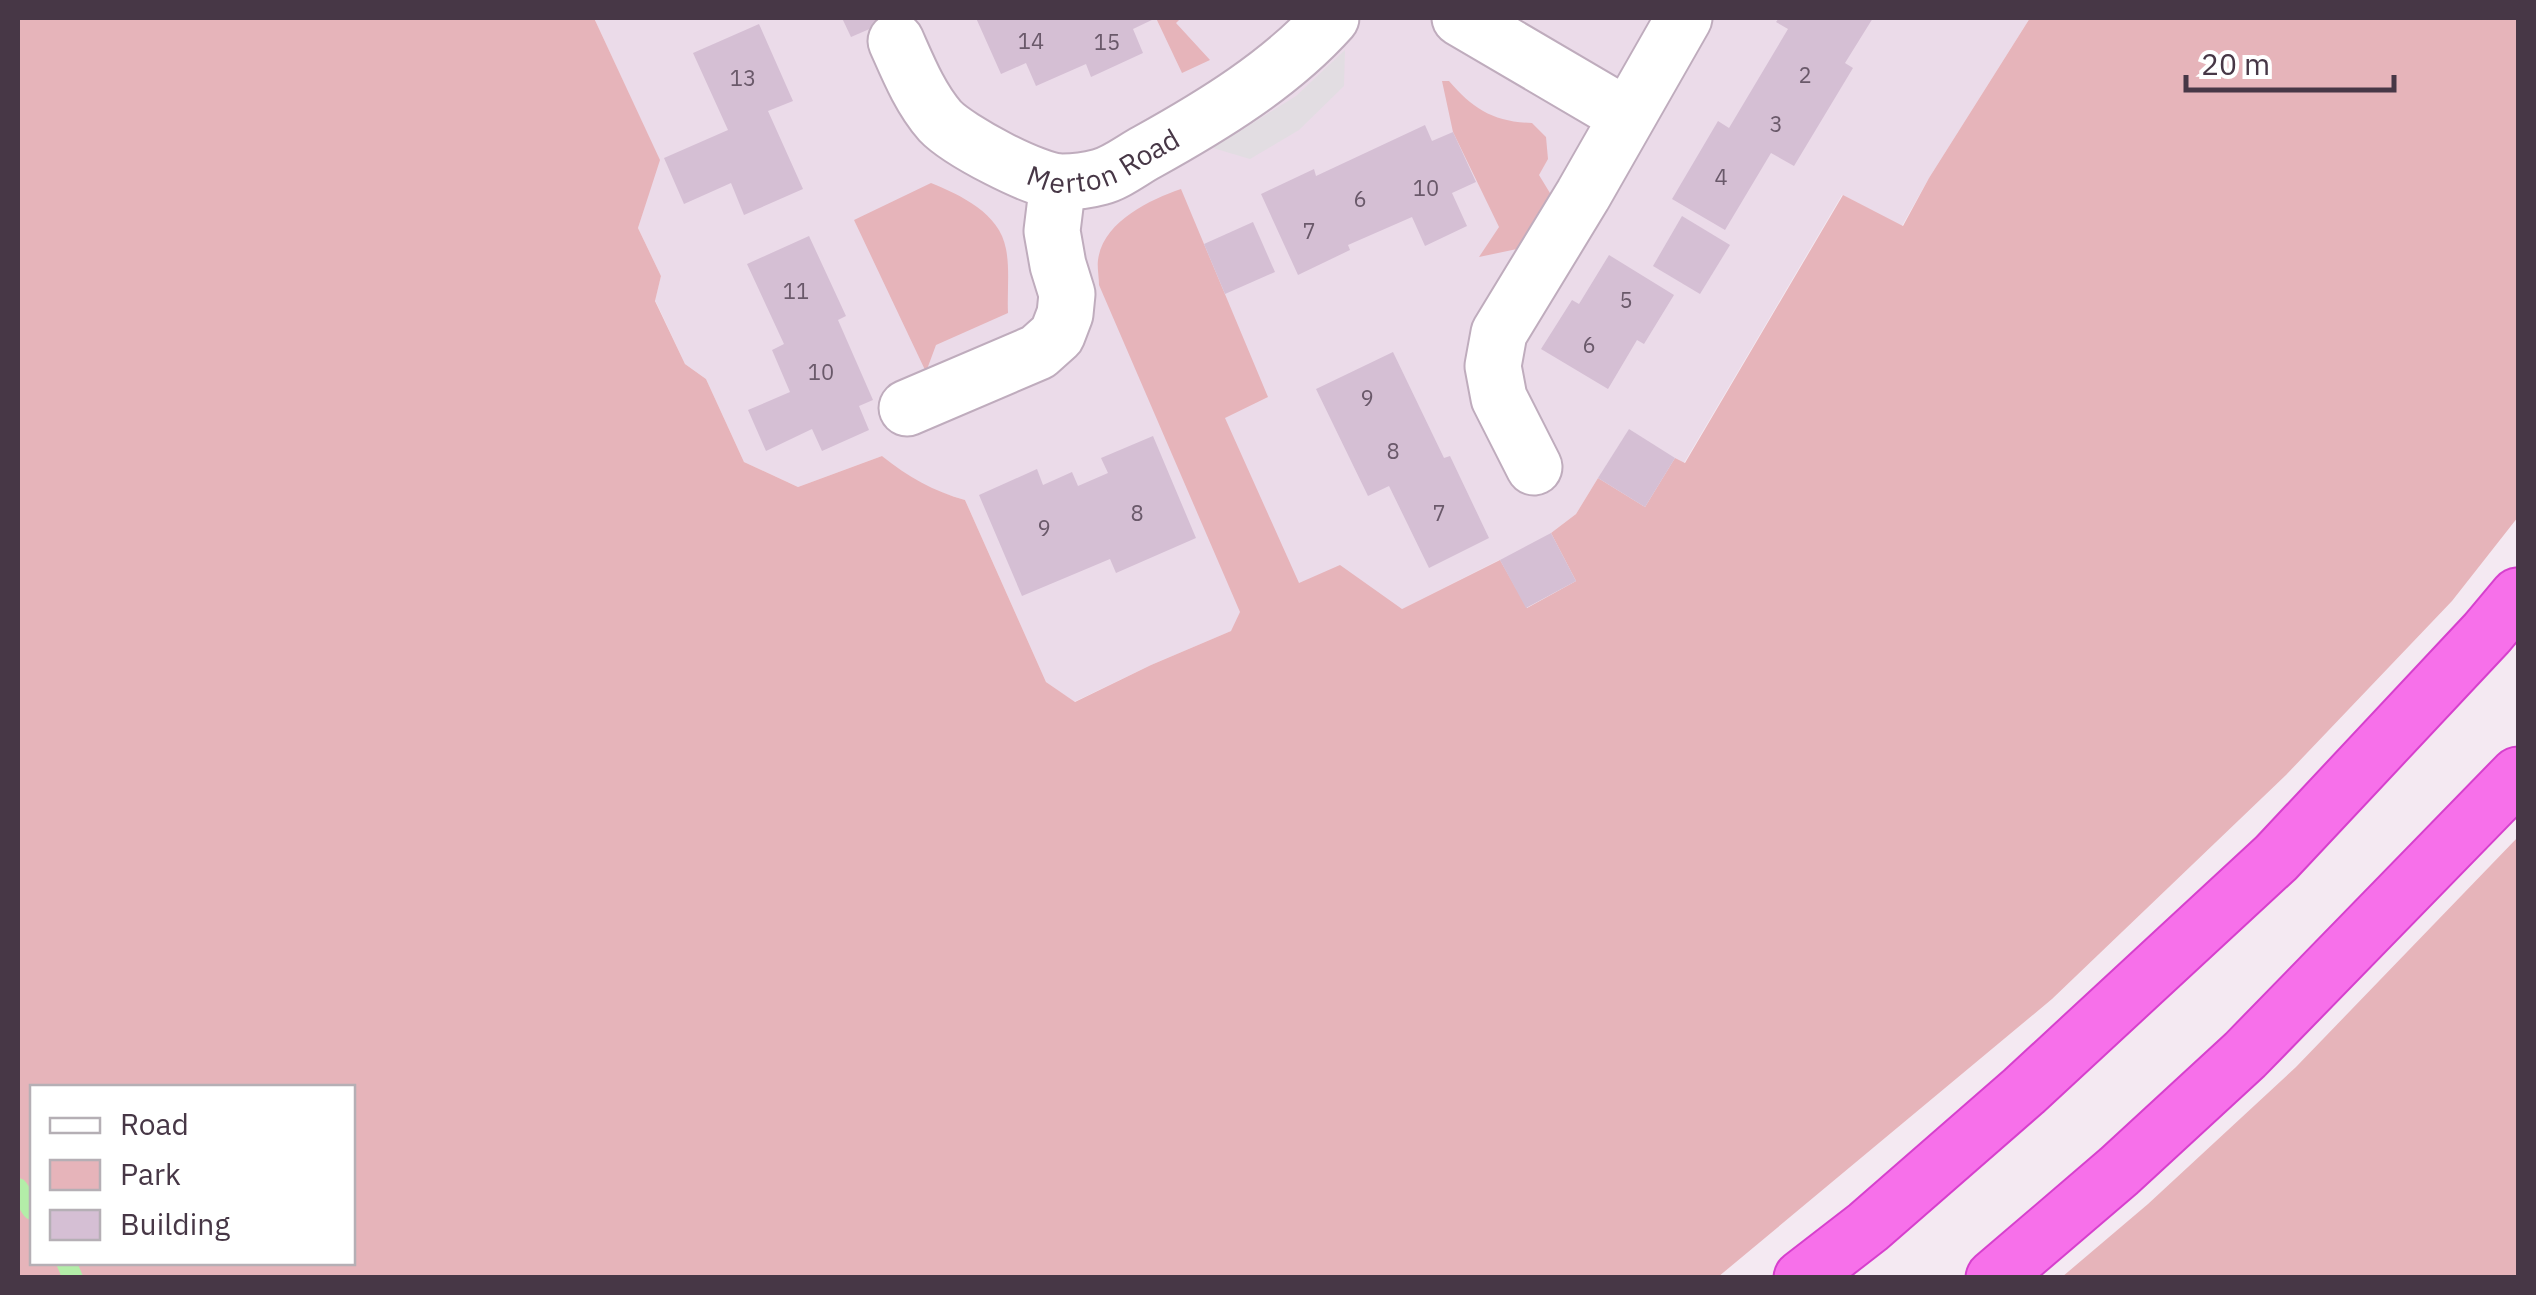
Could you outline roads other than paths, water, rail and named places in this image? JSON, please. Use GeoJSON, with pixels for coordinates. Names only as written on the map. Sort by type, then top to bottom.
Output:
{"type":"FeatureCollection","features":[{"type":"Feature","properties":{"kind":"highway"},"geometry":{"type":"LineString","coordinates":[[1802,1278],[1868,1227],[2024,1091],[2276,858],[2518,596]]}},
{"type":"Feature","properties":{"kind":"highway"},"geometry":{"type":"LineString","coordinates":[[1994,1278],[2119,1171],[2245,1055],[2518,775]]}},
{"type":"Feature","properties":{"kind":"street","name":"Merton Road"},"geometry":{"type":"LineString","coordinates":[[896,40],[924,99],[942,123],[1024,171],[1058,182],[1101,177],[1188,129],[1261,80],[1332,18]]}},
{"type":"Feature","properties":{"kind":"street"},"geometry":{"type":"LineString","coordinates":[[1460,18],[1628,116]]}},
{"type":"Feature","properties":{"kind":"street"},"geometry":{"type":"LineString","coordinates":[[1534,467],[1499,398],[1493,366],[1499,333],[1583,196],[1684,18]]}},
{"type":"Feature","properties":{"kind":"street"},"geometry":{"type":"LineString","coordinates":[[907,408],[1038,352],[1057,335],[1067,294],[1052,231],[1058,182]]}},
{"type":"Feature","properties":{"kind":"waterway"},"geometry":{"type":"LineString","coordinates":[[18,1188],[30,1207]]}},
{"type":"Feature","properties":{"kind":"waterway"},"geometry":{"type":"LineString","coordinates":[[67,1265],[73,1278]]}}]}
